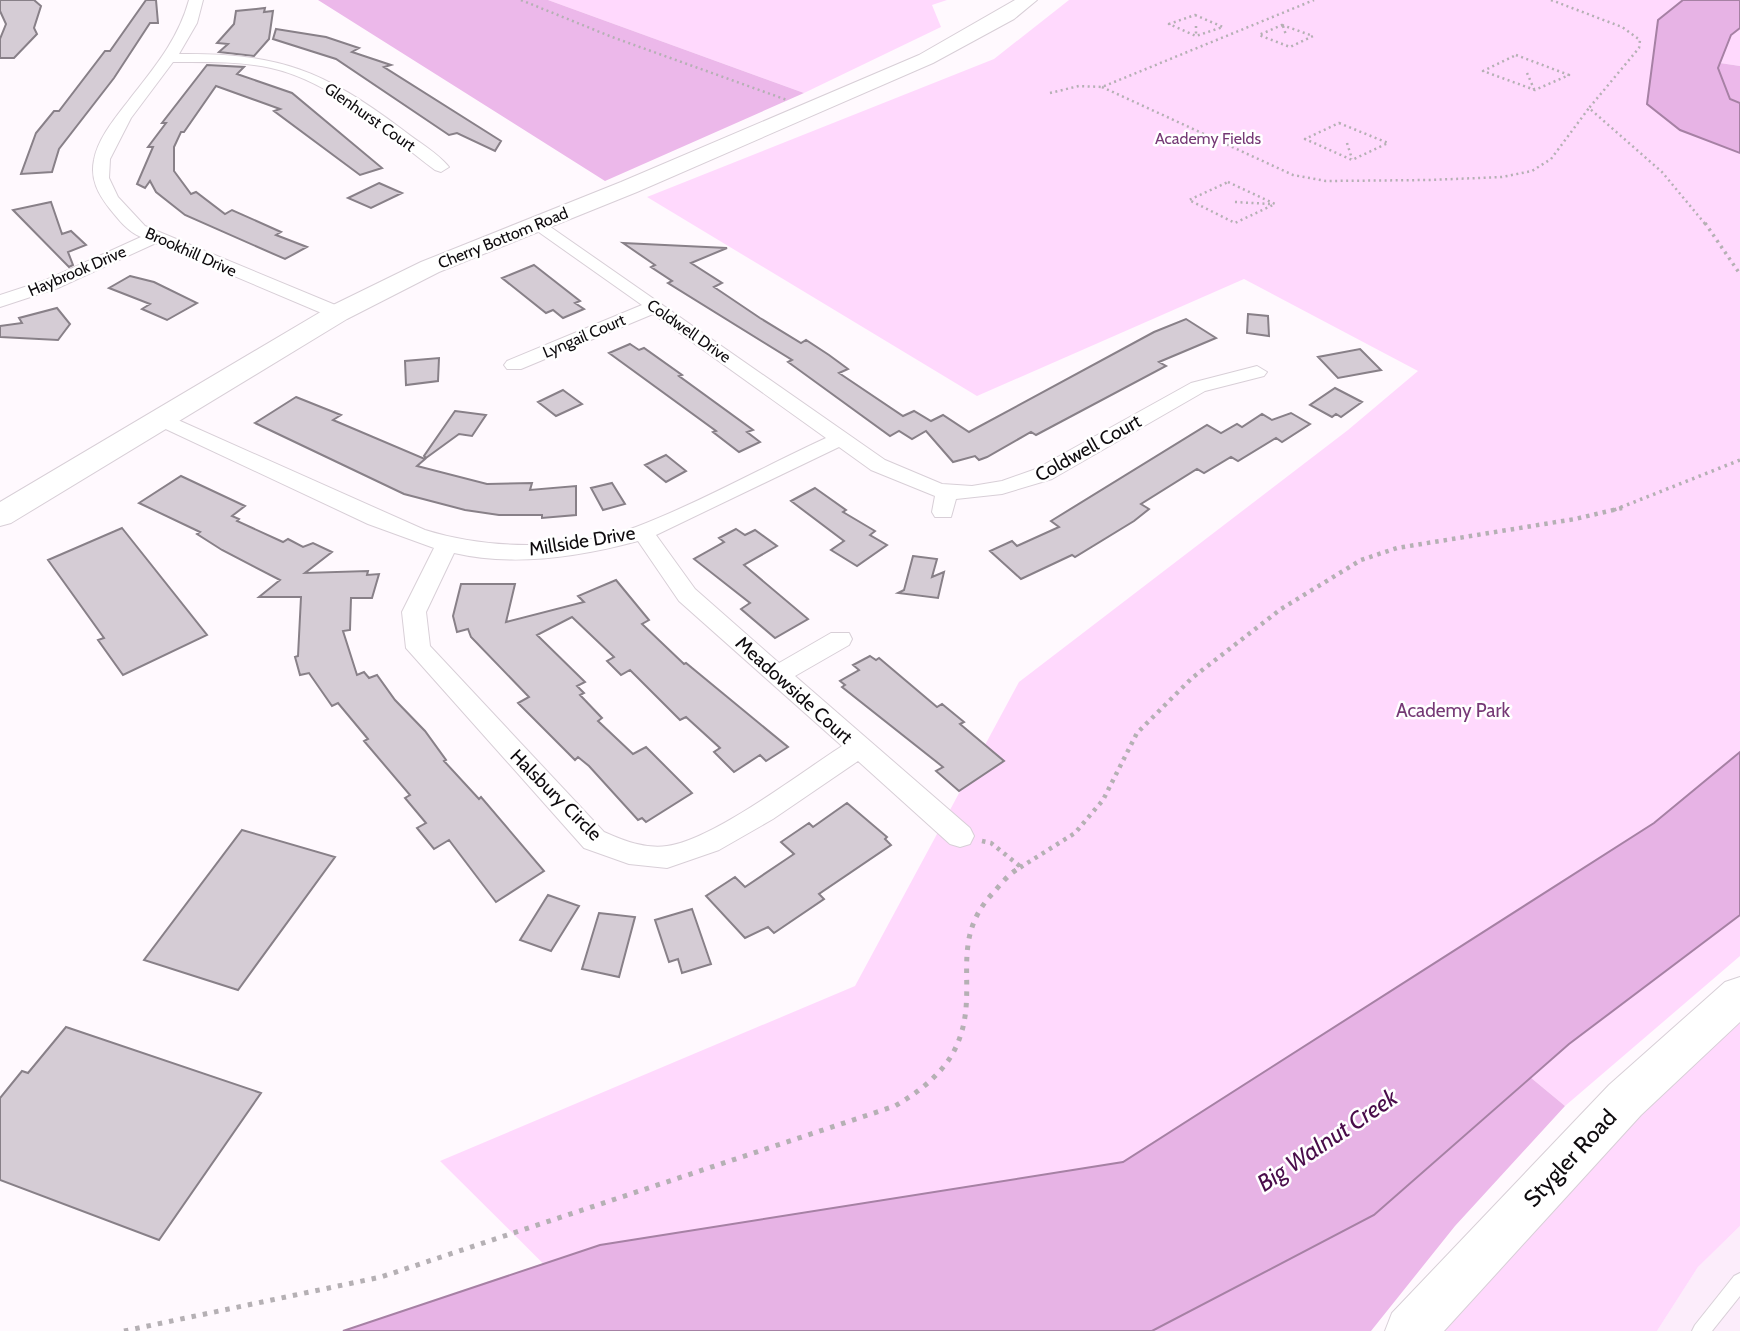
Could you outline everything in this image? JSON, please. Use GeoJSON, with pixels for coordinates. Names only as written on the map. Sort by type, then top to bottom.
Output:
{"type":"FeatureCollection","features":[{"type":"Feature","properties":{"kind":"main road","name":"Cherry Bottom Road"},"geometry":{"type":"LineString","coordinates":[[0,516],[338,313],[430,267],[926,59],[1007,15],[1027,0]]}},
{"type":"Feature","properties":{"kind":"main road","name":"Stygler Road"},"geometry":{"type":"LineString","coordinates":[[1410,1331],[1625,1100],[1740,995]]}},
{"type":"Feature","properties":{"kind":"street","name":"Brookhill Drive"},"geometry":{"type":"LineString","coordinates":[[196,0],[195,14],[171,58],[115,130],[104,154],[101,177],[115,205],[139,230],[338,313]]}},
{"type":"Feature","properties":{"kind":"street","name":"Glenhurst Court"},"geometry":{"type":"LineString","coordinates":[[171,58],[251,60],[306,74],[328,86],[441,167]]}},
{"type":"Feature","properties":{"kind":"street","name":"Coldwell Drive"},"geometry":{"type":"LineString","coordinates":[[539,223],[841,439]]}},
{"type":"Feature","properties":{"kind":"street","name":"Haybrook Drive"},"geometry":{"type":"LineString","coordinates":[[0,301],[52,284],[154,238]]}},
{"type":"Feature","properties":{"kind":"street","name":"Lyngail Court"},"geometry":{"type":"LineString","coordinates":[[514,365],[654,307]]}},
{"type":"Feature","properties":{"kind":"street","name":"Coldwell Court"},"geometry":{"type":"LineString","coordinates":[[841,439],[878,465],[930,489],[945,501],[973,492],[1020,484],[1044,474],[1198,387],[1257,372]]}},
{"type":"Feature","properties":{"kind":"street","name":"Millside Drive"},"geometry":{"type":"LineString","coordinates":[[162,420],[380,520],[447,543],[479,550],[549,550],[615,540],[643,531],[724,496],[841,439]]}},
{"type":"Feature","properties":{"kind":"street","name":"Meadowside Court"},"geometry":{"type":"LineString","coordinates":[[643,531],[687,595],[960,835]]}},
{"type":"Feature","properties":{"kind":"street","name":"Halsbury Circle"},"geometry":{"type":"LineString","coordinates":[[447,543],[414,612],[418,648],[594,840],[628,856],[669,857],[708,844],[859,748]]}},
{"type":"Feature","properties":{"kind":"street"},"geometry":{"type":"LineString","coordinates":[[777,675],[840,639]]}},
{"type":"Feature","properties":{"kind":"lane"},"geometry":{"type":"LineString","coordinates":[[1701,1331],[1740,1282]]}},
{"type":"Feature","properties":{"kind":"path"},"geometry":{"type":"LineString","coordinates":[[521,0],[612,37],[811,108]]}},
{"type":"Feature","properties":{"kind":"path"},"geometry":{"type":"LineString","coordinates":[[1101,87],[1314,0]]}},
{"type":"Feature","properties":{"kind":"path"},"geometry":{"type":"LineString","coordinates":[[1050,93],[1079,86],[1101,87],[1293,175],[1325,181],[1502,177],[1532,171],[1551,159],[1639,48],[1640,40],[1622,27],[1551,0]]}},
{"type":"Feature","properties":{"kind":"path"},"geometry":{"type":"LineString","coordinates":[[1195,15],[1223,27],[1196,36],[1169,24],[1195,15]]}},
{"type":"Feature","properties":{"kind":"path"},"geometry":{"type":"LineString","coordinates":[[1282,25],[1313,36],[1290,47],[1259,35],[1282,25]]}},
{"type":"Feature","properties":{"kind":"path"},"geometry":{"type":"LineString","coordinates":[[1282,25],[1286,35]]}},
{"type":"Feature","properties":{"kind":"path"},"geometry":{"type":"LineString","coordinates":[[1196,26],[1196,36]]}},
{"type":"Feature","properties":{"kind":"path"},"geometry":{"type":"LineString","coordinates":[[1516,55],[1569,75],[1535,90],[1483,71],[1516,55]]}},
{"type":"Feature","properties":{"kind":"path"},"geometry":{"type":"LineString","coordinates":[[1527,73],[1535,90]]}},
{"type":"Feature","properties":{"kind":"path"},"geometry":{"type":"LineString","coordinates":[[1590,108],[1602,123],[1661,172],[1701,217],[1740,274]]}},
{"type":"Feature","properties":{"kind":"path"},"geometry":{"type":"LineString","coordinates":[[1339,123],[1388,143],[1352,160],[1305,139],[1339,123]]}},
{"type":"Feature","properties":{"kind":"path"},"geometry":{"type":"LineString","coordinates":[[1347,142],[1352,160]]}},
{"type":"Feature","properties":{"kind":"path"},"geometry":{"type":"LineString","coordinates":[[1228,182],[1275,204],[1235,223],[1189,200],[1228,182]]}},
{"type":"Feature","properties":{"kind":"path"},"geometry":{"type":"LineString","coordinates":[[1235,202],[1275,204]]}},
{"type":"Feature","properties":{"kind":"path"},"geometry":{"type":"LineString","coordinates":[[124,1331],[381,1277],[895,1107],[924,1089],[956,1047],[967,1003],[966,942],[976,911],[1011,873],[1075,833],[1103,800],[1137,733],[1192,677],[1281,608],[1360,560],[1397,548],[1575,519],[1627,507],[1740,460]]}},
{"type":"Feature","properties":{"kind":"path"},"geometry":{"type":"LineString","coordinates":[[960,835],[991,844],[1021,867]]}},
{"type":"Feature","properties":{"kind":"shaded area"},"geometry":{"type":"Polygon","coordinates":[[[318,0],[548,0],[804,93],[605,181],[318,0]]]}},
{"type":"Feature","properties":{"kind":"shaded area"},"geometry":{"type":"Polygon","coordinates":[[[1720,63],[1740,66],[1740,103],[1730,99],[1718,68],[1720,63]]]}},
{"type":"Feature","properties":{"kind":"shaded area"},"geometry":{"type":"Polygon","coordinates":[[[1530,1077],[1565,1106],[1455,1226],[1371,1331],[1152,1331],[1374,1215],[1530,1077]]]}},
{"type":"Feature","properties":{"kind":"shaded area"},"geometry":{"type":"Polygon","coordinates":[[[1740,1226],[1740,1331],[1657,1331],[1698,1267],[1740,1226]]]}},
{"type":"Feature","properties":{"kind":"green space"},"geometry":{"type":"Polygon","coordinates":[[[548,0],[947,0],[932,5],[941,27],[804,93],[548,0]]]}},
{"type":"Feature","properties":{"kind":"green space","name":"Academy Park"},"geometry":{"type":"Polygon","coordinates":[[[1069,0],[1740,0],[1688,43],[1740,120],[1740,858],[1187,1235],[611,1331],[440,1161],[855,986],[1019,682],[1348,430],[1418,371],[1244,279],[977,396],[647,197],[994,59],[1069,0]]]}},
{"type":"Feature","properties":{"kind":"green space"},"geometry":{"type":"Polygon","coordinates":[[[1740,28],[1740,66],[1720,63],[1731,35],[1740,28]]]}},
{"type":"Feature","properties":{"kind":"green space"},"geometry":{"type":"Polygon","coordinates":[[[1740,915],[1740,956],[1565,1106],[1530,1077],[1569,1043],[1740,915]]]}},
{"type":"Feature","properties":{"kind":"green space"},"geometry":{"type":"Polygon","coordinates":[[[1740,1022],[1740,1226],[1698,1267],[1657,1331],[1438,1331],[1620,1131],[1740,1022]]]}},
{"type":"Feature","properties":{"kind":"water"},"geometry":{"type":"Polygon","coordinates":[[[1683,0],[1740,0],[1740,28],[1731,35],[1718,68],[1730,99],[1740,103],[1740,153],[1680,130],[1647,104],[1658,20],[1683,0]]]}},
{"type":"Feature","properties":{"kind":"water","name":"Big Walnut Creek"},"geometry":{"type":"Polygon","coordinates":[[[1740,752],[1740,915],[1569,1044],[1374,1215],[1152,1331],[343,1331],[600,1245],[1123,1162],[1654,823],[1740,752]]]}},
{"type":"Feature","properties":{"kind":"building"},"geometry":{"type":"Polygon","coordinates":[[[0,0],[34,0],[41,6],[34,28],[37,34],[14,58],[0,58],[0,39],[6,24],[0,11],[0,0]]]}},
{"type":"Feature","properties":{"kind":"building"},"geometry":{"type":"Polygon","coordinates":[[[146,0],[156,0],[158,23],[150,23],[114,78],[59,149],[52,172],[21,174],[36,133],[54,111],[59,111],[105,51],[110,51],[146,0]]]}},
{"type":"Feature","properties":{"kind":"building"},"geometry":{"type":"Polygon","coordinates":[[[265,8],[264,12],[273,11],[269,39],[254,56],[219,52],[228,44],[217,43],[234,24],[236,11],[265,8]]]}},
{"type":"Feature","properties":{"kind":"building"},"geometry":{"type":"Polygon","coordinates":[[[276,29],[326,37],[359,48],[352,52],[391,65],[384,67],[501,141],[495,151],[457,133],[449,135],[336,59],[273,39],[276,29]]]}},
{"type":"Feature","properties":{"kind":"building"},"geometry":{"type":"Polygon","coordinates":[[[207,65],[244,67],[237,74],[292,93],[382,168],[360,175],[274,111],[280,109],[216,86],[184,132],[181,132],[174,147],[174,171],[191,194],[196,192],[225,214],[232,210],[281,232],[276,235],[307,247],[285,259],[185,215],[156,192],[150,181],[145,188],[137,184],[153,147],[148,147],[166,123],[162,123],[207,65]]]}},
{"type":"Feature","properties":{"kind":"building"},"geometry":{"type":"Polygon","coordinates":[[[379,183],[402,193],[371,208],[348,198],[379,183]]]}},
{"type":"Feature","properties":{"kind":"building"},"geometry":{"type":"Polygon","coordinates":[[[51,202],[62,234],[71,231],[86,245],[68,252],[73,265],[69,267],[13,210],[51,202]]]}},
{"type":"Feature","properties":{"kind":"building"},"geometry":{"type":"Polygon","coordinates":[[[623,243],[727,248],[691,263],[722,283],[714,287],[760,318],[801,343],[806,340],[829,355],[848,369],[839,373],[903,416],[914,411],[931,421],[943,415],[969,432],[1154,332],[1186,319],[1216,338],[1159,362],[1166,366],[1036,435],[1031,432],[979,460],[975,456],[953,462],[926,431],[912,439],[899,431],[890,436],[788,362],[792,360],[668,283],[672,281],[651,267],[655,265],[623,243]]]}},
{"type":"Feature","properties":{"kind":"building"},"geometry":{"type":"Polygon","coordinates":[[[534,265],[580,301],[575,303],[584,309],[563,318],[553,310],[546,313],[502,278],[534,265]]]}},
{"type":"Feature","properties":{"kind":"building"},"geometry":{"type":"Polygon","coordinates":[[[130,276],[154,282],[197,303],[167,320],[142,309],[150,304],[109,288],[130,276]]]}},
{"type":"Feature","properties":{"kind":"building"},"geometry":{"type":"Polygon","coordinates":[[[57,308],[70,324],[58,340],[0,337],[0,326],[22,323],[19,318],[57,308]]]}},
{"type":"Feature","properties":{"kind":"building"},"geometry":{"type":"Polygon","coordinates":[[[1248,314],[1268,316],[1269,336],[1247,333],[1248,314]]]}},
{"type":"Feature","properties":{"kind":"building"},"geometry":{"type":"Polygon","coordinates":[[[630,344],[639,350],[644,348],[682,375],[679,376],[753,430],[747,432],[760,442],[739,452],[713,432],[716,431],[609,353],[630,344]]]}},
{"type":"Feature","properties":{"kind":"building"},"geometry":{"type":"Polygon","coordinates":[[[1360,349],[1381,370],[1338,378],[1318,357],[1360,349]]]}},
{"type":"Feature","properties":{"kind":"building"},"geometry":{"type":"Polygon","coordinates":[[[439,358],[438,381],[406,385],[405,361],[439,358]]]}},
{"type":"Feature","properties":{"kind":"building"},"geometry":{"type":"Polygon","coordinates":[[[1335,388],[1362,402],[1341,417],[1336,414],[1332,417],[1310,405],[1335,388]]]}},
{"type":"Feature","properties":{"kind":"building"},"geometry":{"type":"Polygon","coordinates":[[[563,390],[582,404],[556,416],[538,402],[563,390]]]}},
{"type":"Feature","properties":{"kind":"building"},"geometry":{"type":"Polygon","coordinates":[[[296,397],[341,415],[333,420],[425,459],[417,466],[487,484],[532,483],[530,490],[576,486],[576,515],[542,518],[542,515],[499,515],[465,510],[404,494],[255,423],[296,397]]]}},
{"type":"Feature","properties":{"kind":"building"},"geometry":{"type":"Polygon","coordinates":[[[455,411],[486,415],[472,436],[459,434],[426,458],[424,456],[455,411]]]}},
{"type":"Feature","properties":{"kind":"building"},"geometry":{"type":"Polygon","coordinates":[[[1291,413],[1310,424],[1282,442],[1276,438],[1238,461],[1231,457],[1204,473],[1197,469],[1141,504],[1149,509],[1134,521],[1075,557],[1072,555],[1021,579],[990,551],[1012,541],[1017,546],[1059,527],[1051,521],[1207,425],[1221,433],[1237,424],[1242,427],[1262,414],[1272,420],[1291,413]]]}},
{"type":"Feature","properties":{"kind":"building"},"geometry":{"type":"Polygon","coordinates":[[[666,455],[686,471],[666,482],[645,465],[666,455]]]}},
{"type":"Feature","properties":{"kind":"building"},"geometry":{"type":"Polygon","coordinates":[[[181,476],[245,506],[232,516],[239,519],[237,521],[283,542],[288,539],[303,547],[313,543],[332,552],[305,573],[368,571],[367,575],[379,574],[372,598],[351,598],[350,630],[343,631],[357,675],[364,672],[369,678],[377,675],[395,700],[425,731],[446,760],[444,761],[479,799],[481,797],[544,871],[496,902],[449,840],[434,849],[417,828],[426,823],[405,798],[410,795],[364,741],[368,739],[338,703],[332,706],[309,673],[300,675],[295,657],[298,656],[301,597],[259,597],[280,580],[222,550],[197,534],[200,532],[139,503],[181,476]]]}},
{"type":"Feature","properties":{"kind":"building"},"geometry":{"type":"Polygon","coordinates":[[[612,483],[625,504],[603,510],[591,488],[612,483]]]}},
{"type":"Feature","properties":{"kind":"building"},"geometry":{"type":"Polygon","coordinates":[[[815,488],[846,510],[843,512],[875,531],[870,535],[887,545],[857,566],[831,550],[844,541],[791,501],[815,488]]]}},
{"type":"Feature","properties":{"kind":"building"},"geometry":{"type":"Polygon","coordinates":[[[122,528],[207,635],[123,675],[98,640],[104,638],[48,560],[122,528]]]}},
{"type":"Feature","properties":{"kind":"building"},"geometry":{"type":"Polygon","coordinates":[[[736,529],[745,535],[755,530],[777,546],[744,565],[808,619],[775,638],[741,609],[750,603],[694,559],[724,542],[719,538],[736,529]]]}},
{"type":"Feature","properties":{"kind":"building"},"geometry":{"type":"Polygon","coordinates":[[[913,556],[937,559],[932,577],[944,572],[938,598],[898,593],[904,590],[913,556]]]}},
{"type":"Feature","properties":{"kind":"building"},"geometry":{"type":"Polygon","coordinates":[[[616,580],[649,620],[642,624],[684,664],[788,747],[766,761],[760,755],[734,772],[714,752],[720,748],[686,717],[680,720],[630,670],[621,675],[607,661],[614,657],[572,617],[537,635],[585,682],[577,686],[584,693],[580,695],[602,718],[598,721],[633,754],[646,747],[692,793],[646,822],[642,818],[638,820],[589,766],[578,757],[575,760],[518,703],[529,697],[471,637],[468,629],[457,632],[453,616],[461,584],[515,584],[506,622],[584,602],[578,596],[616,580]]]}},
{"type":"Feature","properties":{"kind":"building"},"geometry":{"type":"Polygon","coordinates":[[[870,656],[876,660],[879,658],[937,707],[942,704],[964,722],[960,724],[1004,761],[959,791],[936,771],[943,767],[842,687],[845,685],[840,681],[859,670],[853,665],[870,656]]]}},
{"type":"Feature","properties":{"kind":"building"},"geometry":{"type":"Polygon","coordinates":[[[847,803],[887,837],[885,839],[891,845],[819,894],[824,899],[774,933],[768,927],[745,938],[706,896],[735,877],[745,887],[794,854],[781,842],[809,823],[813,827],[847,803]]]}},
{"type":"Feature","properties":{"kind":"building"},"geometry":{"type":"Polygon","coordinates":[[[242,830],[335,857],[238,990],[144,960],[242,830]]]}},
{"type":"Feature","properties":{"kind":"building"},"geometry":{"type":"Polygon","coordinates":[[[548,895],[579,906],[551,951],[520,940],[548,895]]]}},
{"type":"Feature","properties":{"kind":"building"},"geometry":{"type":"Polygon","coordinates":[[[692,909],[711,964],[682,973],[678,959],[669,962],[655,920],[692,909]]]}},
{"type":"Feature","properties":{"kind":"building"},"geometry":{"type":"Polygon","coordinates":[[[599,913],[635,917],[619,977],[582,969],[599,913]]]}},
{"type":"Feature","properties":{"kind":"building"},"geometry":{"type":"Polygon","coordinates":[[[66,1027],[261,1093],[159,1240],[0,1180],[0,1098],[22,1071],[28,1073],[66,1027]]]}},
{"type":"Feature","properties":{"kind":"park label","name":"Academy Fields"},"geometry":{"type":"Point","coordinates":[1208,138]}}]}
